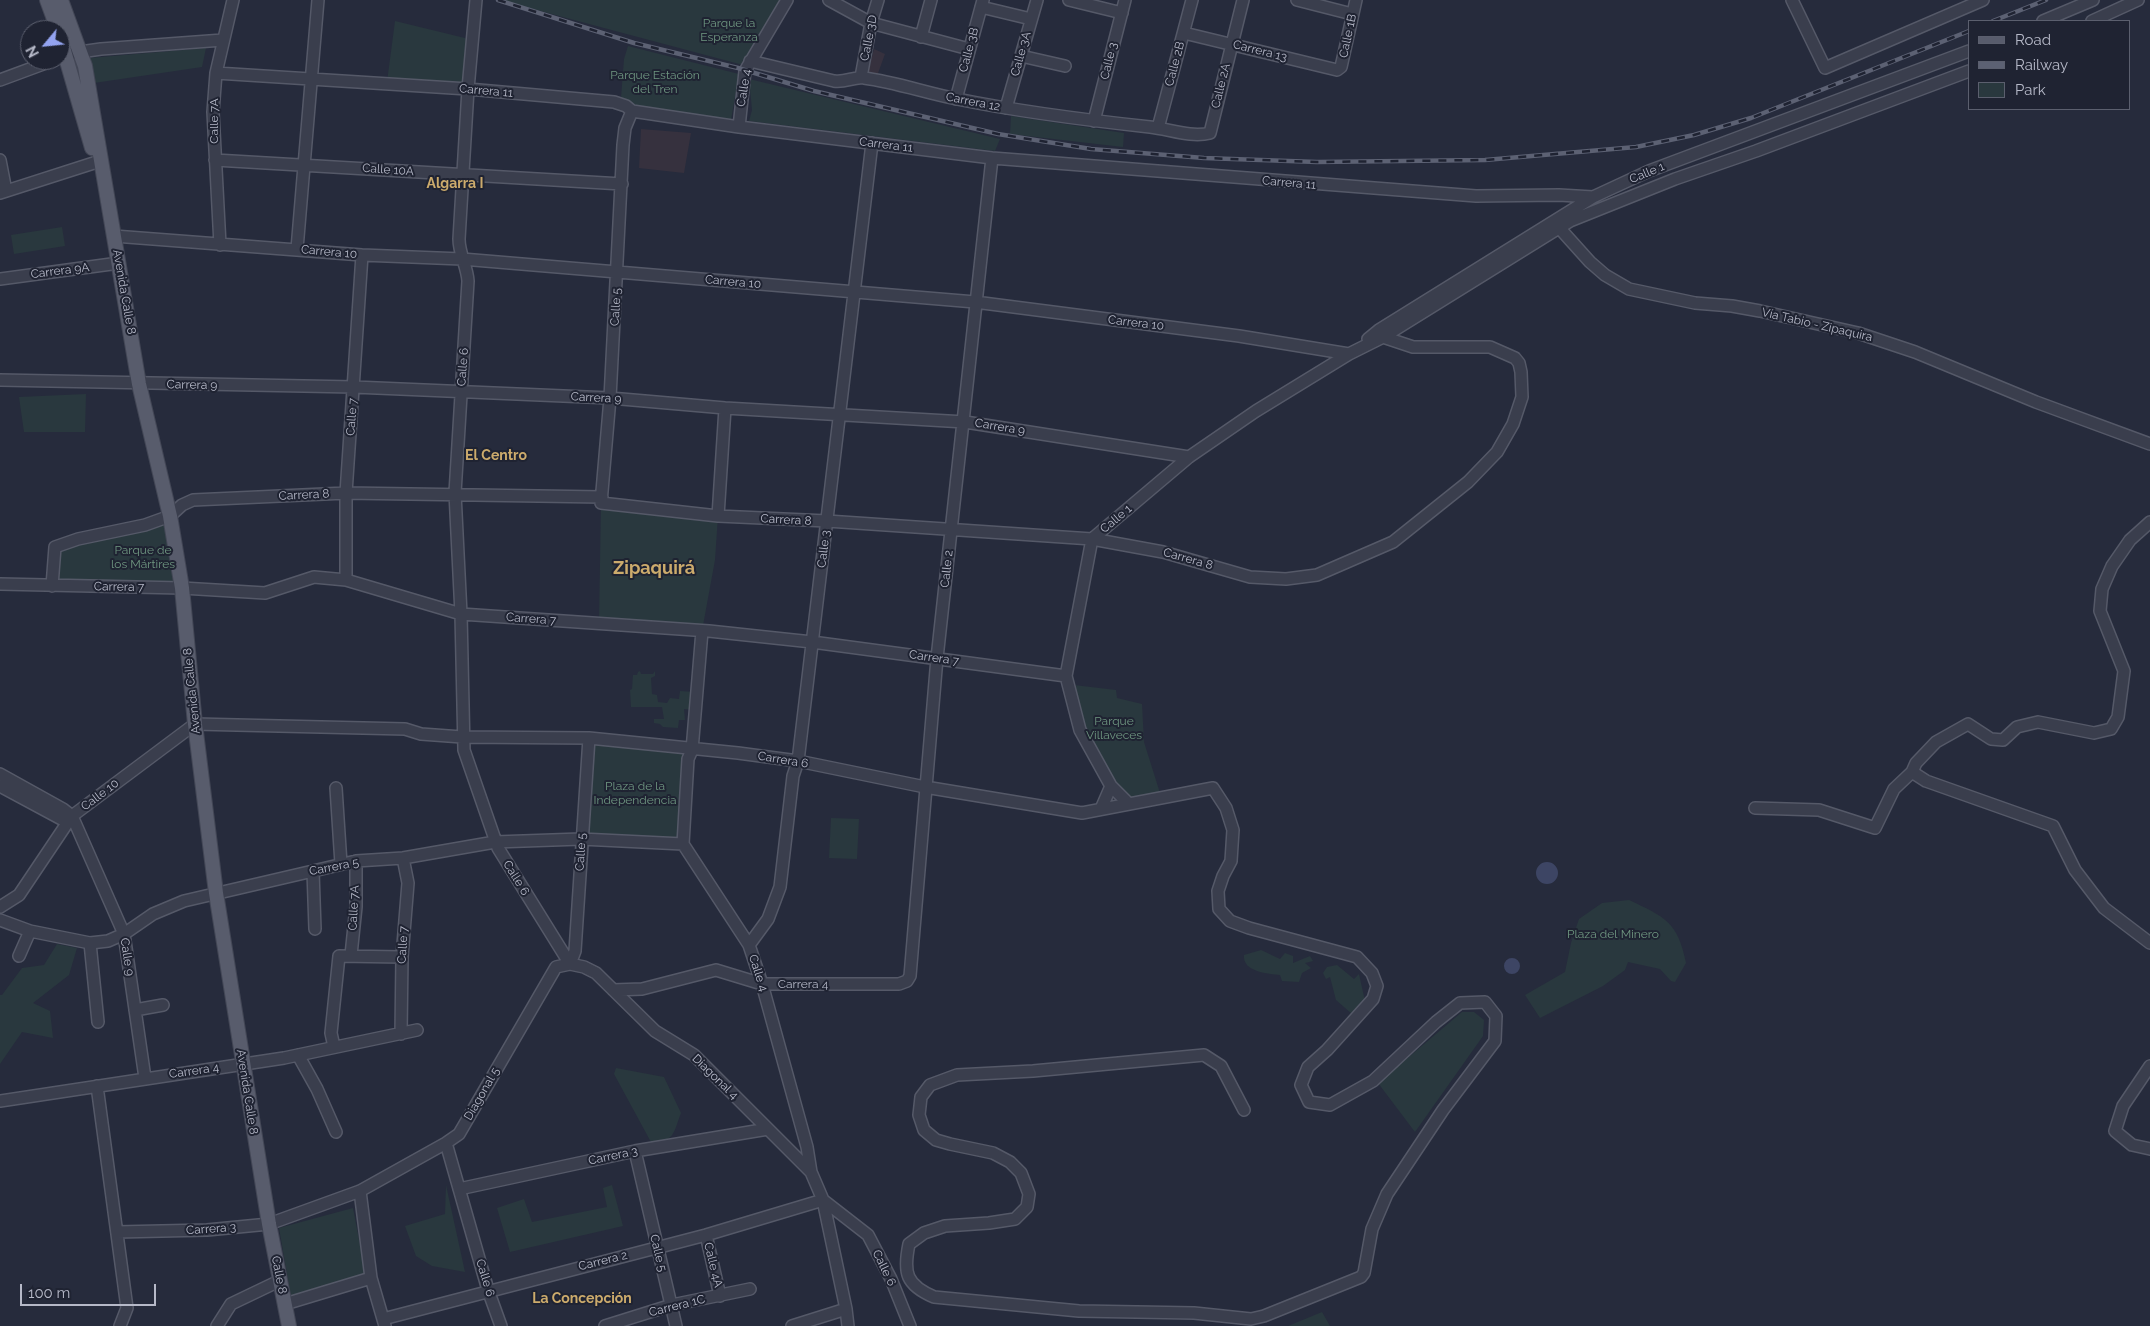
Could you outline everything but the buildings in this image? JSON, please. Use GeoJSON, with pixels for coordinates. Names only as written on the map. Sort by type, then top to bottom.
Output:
{"type":"FeatureCollection","features":[{"type":"Feature","properties":{"kind":"main road"},"geometry":{"type":"LineString","coordinates":[[47,0],[54,20]]}},
{"type":"Feature","properties":{"kind":"main road","name":"Avenida Calle 8"},"geometry":{"type":"LineString","coordinates":[[61,0],[62,20]]}},
{"type":"Feature","properties":{"kind":"main road","name":"Avenida Calle 8"},"geometry":{"type":"LineString","coordinates":[[69,70],[90,144],[100,162],[139,384],[170,516],[182,588],[195,724],[216,893],[242,1065],[269,1224]]}},
{"type":"Feature","properties":{"kind":"main road","name":"Calle 8"},"geometry":{"type":"LineString","coordinates":[[269,1224],[289,1326]]}},
{"type":"Feature","properties":{"kind":"street","name":"Calle 7A"},"geometry":{"type":"LineString","coordinates":[[220,245],[213,112],[216,73],[233,0]]}},
{"type":"Feature","properties":{"kind":"street"},"geometry":{"type":"LineString","coordinates":[[296,249],[318,0]]}},
{"type":"Feature","properties":{"kind":"street","name":"Calle 6"},"geometry":{"type":"LineString","coordinates":[[476,0],[462,174],[459,245],[468,281],[455,494],[461,614],[462,737],[464,750],[495,842],[570,964]]}},
{"type":"Feature","properties":{"kind":"street","name":"Calle 4"},"geometry":{"type":"LineString","coordinates":[[739,127],[745,70],[787,0]]}},
{"type":"Feature","properties":{"kind":"street"},"geometry":{"type":"LineString","coordinates":[[829,0],[871,23],[969,50]]}},
{"type":"Feature","properties":{"kind":"street","name":"Calle 3D"},"geometry":{"type":"LineString","coordinates":[[862,77],[871,23],[878,0]]}},
{"type":"Feature","properties":{"kind":"street"},"geometry":{"type":"LineString","coordinates":[[921,37],[931,0]]}},
{"type":"Feature","properties":{"kind":"street","name":"Calle 3A"},"geometry":{"type":"LineString","coordinates":[[1006,108],[1037,0]]}},
{"type":"Feature","properties":{"kind":"street"},"geometry":{"type":"LineString","coordinates":[[1069,0],[1122,13]]}},
{"type":"Feature","properties":{"kind":"street","name":"Calle 3"},"geometry":{"type":"LineString","coordinates":[[1094,121],[1125,0]]}},
{"type":"Feature","properties":{"kind":"street","name":"Calle 2B"},"geometry":{"type":"LineString","coordinates":[[1158,128],[1192,0]]}},
{"type":"Feature","properties":{"kind":"street","name":"Calle 2A"},"geometry":{"type":"LineString","coordinates":[[1200,136],[1210,133],[1243,0]]}},
{"type":"Feature","properties":{"kind":"street"},"geometry":{"type":"LineString","coordinates":[[1296,0],[1352,14]]}},
{"type":"Feature","properties":{"kind":"street","name":"Calle 1B"},"geometry":{"type":"LineString","coordinates":[[1337,70],[1341,67],[1356,0]]}},
{"type":"Feature","properties":{"kind":"street"},"geometry":{"type":"LineString","coordinates":[[1792,0],[1825,68],[1983,0]]}},
{"type":"Feature","properties":{"kind":"street"},"geometry":{"type":"LineString","coordinates":[[2045,20],[2093,0]]}},
{"type":"Feature","properties":{"kind":"street"},"geometry":{"type":"LineString","coordinates":[[2094,20],[2138,0]]}},
{"type":"Feature","properties":{"kind":"street"},"geometry":{"type":"LineString","coordinates":[[982,4],[1031,19]]}},
{"type":"Feature","properties":{"kind":"street","name":"Calle 3B"},"geometry":{"type":"LineString","coordinates":[[956,99],[982,4]]}},
{"type":"Feature","properties":{"kind":"street","name":"Carrera 13"},"geometry":{"type":"LineString","coordinates":[[1184,33],[1337,70]]}},
{"type":"Feature","properties":{"kind":"street"},"geometry":{"type":"LineString","coordinates":[[70,55],[223,40]]}},
{"type":"Feature","properties":{"kind":"street","name":"Calle 1"},"geometry":{"type":"LineString","coordinates":[[1351,353],[1379,330],[1570,216],[1593,198],[1649,171],[1968,51]]}},
{"type":"Feature","properties":{"kind":"street"},"geometry":{"type":"LineString","coordinates":[[1021,56],[1066,66]]}},
{"type":"Feature","properties":{"kind":"street","name":"Carrera 12"},"geometry":{"type":"LineString","coordinates":[[750,60],[840,82],[862,77],[956,99],[1006,108],[1158,128],[1200,136]]}},
{"type":"Feature","properties":{"kind":"street"},"geometry":{"type":"LineString","coordinates":[[0,80],[27,70]]}},
{"type":"Feature","properties":{"kind":"street","name":"Calle 1"},"geometry":{"type":"LineString","coordinates":[[1570,216],[1594,212],[1676,179],[1968,71]]}},
{"type":"Feature","properties":{"kind":"street","name":"Carrera 11"},"geometry":{"type":"LineString","coordinates":[[216,73],[468,89],[614,102],[626,106],[632,111],[739,127],[992,158],[1476,196],[1559,195],[1593,198]]}},
{"type":"Feature","properties":{"kind":"street","name":"Calle 5"},"geometry":{"type":"LineString","coordinates":[[602,500],[618,273],[625,128],[632,111]]}},
{"type":"Feature","properties":{"kind":"street","name":"Calle 3"},"geometry":{"type":"LineString","coordinates":[[749,945],[768,919],[780,887],[793,776],[798,761],[827,522],[838,413],[855,292],[872,143]]}},
{"type":"Feature","properties":{"kind":"street","name":"Calle 2"},"geometry":{"type":"LineString","coordinates":[[907,981],[910,976],[937,658],[965,422],[975,302],[992,158]]}},
{"type":"Feature","properties":{"kind":"street"},"geometry":{"type":"LineString","coordinates":[[0,160],[3,192],[100,162]]}},
{"type":"Feature","properties":{"kind":"street","name":"Calle 10A"},"geometry":{"type":"LineString","coordinates":[[215,160],[622,184]]}},
{"type":"Feature","properties":{"kind":"street"},"geometry":{"type":"LineString","coordinates":[[1559,195],[1566,201],[1570,216]]}},
{"type":"Feature","properties":{"kind":"street","name":"Calle 1"},"geometry":{"type":"LineString","coordinates":[[1129,804],[1111,786],[1080,730],[1066,676],[1092,540],[1189,457],[1256,412],[1351,353],[1383,337],[1556,224]]}},
{"type":"Feature","properties":{"kind":"street","name":"Vía Tabio - Zipaquira"},"geometry":{"type":"LineString","coordinates":[[1556,224],[1590,262],[1606,275],[1629,289],[1695,303],[1760,311],[1858,333],[1915,352],[2036,402],[2150,444]]}},
{"type":"Feature","properties":{"kind":"street","name":"Carrera 10"},"geometry":{"type":"LineString","coordinates":[[114,236],[362,255],[462,259],[975,302],[1239,336],[1351,353]]}},
{"type":"Feature","properties":{"kind":"street","name":"Calle 7"},"geometry":{"type":"LineString","coordinates":[[346,580],[346,493],[362,255]]}},
{"type":"Feature","properties":{"kind":"street","name":"Carrera 9A"},"geometry":{"type":"LineString","coordinates":[[0,279],[119,263]]}},
{"type":"Feature","properties":{"kind":"street","name":"Carrera 8"},"geometry":{"type":"LineString","coordinates":[[52,586],[55,548],[78,539],[145,525],[170,516],[182,505],[193,500],[346,493],[455,494],[602,500],[718,516],[1092,540],[1163,552],[1250,577],[1286,579],[1317,575],[1393,542],[1468,482],[1497,452],[1513,424],[1522,397],[1520,363],[1515,358],[1490,347],[1413,347],[1383,337]]}},
{"type":"Feature","properties":{"kind":"street","name":"Carrera 9"},"geometry":{"type":"LineString","coordinates":[[0,380],[354,387],[610,398],[725,408],[838,413],[965,422],[1189,457]]}},
{"type":"Feature","properties":{"kind":"street"},"geometry":{"type":"LineString","coordinates":[[718,516],[725,408]]}},
{"type":"Feature","properties":{"kind":"street"},"geometry":{"type":"LineString","coordinates":[[1755,808],[1819,810],[1874,828],[1894,790],[1912,772],[1916,763],[1936,742],[1968,724],[1991,739],[2003,740],[2017,727],[2038,722],[2094,733],[2111,729],[2118,716],[2124,670],[2100,611],[2102,589],[2112,566],[2130,540],[2150,522]]}},
{"type":"Feature","properties":{"kind":"street","name":"Carrera 7"},"geometry":{"type":"LineString","coordinates":[[0,584],[265,592],[314,577],[346,580],[461,614],[702,631],[812,642],[1066,676]]}},
{"type":"Feature","properties":{"kind":"street"},"geometry":{"type":"LineString","coordinates":[[683,844],[688,759],[692,750],[702,631]]}},
{"type":"Feature","properties":{"kind":"street"},"geometry":{"type":"LineString","coordinates":[[195,724],[405,729],[420,734],[462,737]]}},
{"type":"Feature","properties":{"kind":"street","name":"Calle 10"},"geometry":{"type":"LineString","coordinates":[[0,774],[63,809],[69,819],[195,724]]}},
{"type":"Feature","properties":{"kind":"street","name":"Carrera 6"},"geometry":{"type":"LineString","coordinates":[[462,737],[589,738],[798,761],[926,787],[1082,813],[1213,788],[1226,808],[1233,830],[1232,861],[1223,876],[1218,891],[1219,909],[1230,921],[1249,928],[1357,957],[1372,973],[1376,986],[1373,1000],[1327,1050],[1308,1067],[1301,1086],[1309,1102],[1330,1104],[1374,1081],[1436,1022],[1460,1003],[1484,1002],[1496,1016],[1495,1041],[1443,1110],[1387,1194],[1372,1229],[1366,1267],[1361,1277],[1264,1316],[1250,1319],[1194,1313],[1079,1311],[934,1297],[918,1290],[908,1276],[906,1262],[909,1244],[924,1233],[945,1226],[1015,1219],[1027,1207],[1029,1194],[1021,1173],[1010,1162],[993,1153],[936,1140],[924,1130],[919,1115],[921,1097],[930,1085],[957,1075],[1033,1071],[1204,1056],[1221,1066],[1244,1110]]}},
{"type":"Feature","properties":{"kind":"street","name":"Calle 5"},"geometry":{"type":"LineString","coordinates":[[570,964],[575,951],[589,738]]}},
{"type":"Feature","properties":{"kind":"street"},"geometry":{"type":"LineString","coordinates":[[1912,772],[1926,781],[2053,826],[2075,870],[2104,908],[2150,942]]}},
{"type":"Feature","properties":{"kind":"street"},"geometry":{"type":"LineString","coordinates":[[0,786],[69,819],[19,895],[11,902],[0,907]]}},
{"type":"Feature","properties":{"kind":"street"},"geometry":{"type":"LineString","coordinates":[[1101,809],[1111,786]]}},
{"type":"Feature","properties":{"kind":"street"},"geometry":{"type":"LineString","coordinates":[[336,788],[340,864]]}},
{"type":"Feature","properties":{"kind":"street","name":"Calle 9"},"geometry":{"type":"LineString","coordinates":[[69,819],[124,934],[145,1078]]}},
{"type":"Feature","properties":{"kind":"street","name":"Carrera 5"},"geometry":{"type":"LineString","coordinates":[[0,920],[30,931],[90,943],[108,941],[124,934],[153,914],[184,901],[356,861],[403,858],[495,842],[581,839],[683,844]]}},
{"type":"Feature","properties":{"kind":"street","name":"Calle 4"},"geometry":{"type":"LineString","coordinates":[[683,844],[749,945],[762,984],[811,1172],[823,1200],[848,1326]]}},
{"type":"Feature","properties":{"kind":"street","name":"Calle 7"},"geometry":{"type":"LineString","coordinates":[[401,1034],[402,956],[408,884],[403,858]]}},
{"type":"Feature","properties":{"kind":"street","name":"Calle 7A"},"geometry":{"type":"LineString","coordinates":[[334,1047],[331,1033],[356,907],[356,861]]}},
{"type":"Feature","properties":{"kind":"street"},"geometry":{"type":"LineString","coordinates":[[313,871],[315,929]]}},
{"type":"Feature","properties":{"kind":"street"},"geometry":{"type":"LineString","coordinates":[[19,956],[30,931]]}},
{"type":"Feature","properties":{"kind":"street"},"geometry":{"type":"LineString","coordinates":[[90,943],[98,1022]]}},
{"type":"Feature","properties":{"kind":"street"},"geometry":{"type":"LineString","coordinates":[[345,956],[402,956]]}},
{"type":"Feature","properties":{"kind":"street"},"geometry":{"type":"LineString","coordinates":[[570,964],[584,967],[596,973],[613,990]]}},
{"type":"Feature","properties":{"kind":"street","name":"Diagonal 5"},"geometry":{"type":"LineString","coordinates":[[360,1191],[459,1134],[556,967],[570,964]]}},
{"type":"Feature","properties":{"kind":"street","name":"Carrera 4"},"geometry":{"type":"LineString","coordinates":[[613,990],[642,989],[716,970],[762,984],[899,984],[907,981]]}},
{"type":"Feature","properties":{"kind":"street","name":"Diagonal 4"},"geometry":{"type":"LineString","coordinates":[[613,990],[631,1010],[655,1030],[694,1055],[811,1172]]}},
{"type":"Feature","properties":{"kind":"street"},"geometry":{"type":"LineString","coordinates":[[135,1010],[163,1005]]}},
{"type":"Feature","properties":{"kind":"street","name":"Carrera 4"},"geometry":{"type":"LineString","coordinates":[[0,1101],[242,1065],[417,1030]]}},
{"type":"Feature","properties":{"kind":"street"},"geometry":{"type":"LineString","coordinates":[[298,1055],[317,1089],[336,1132]]}},
{"type":"Feature","properties":{"kind":"street"},"geometry":{"type":"LineString","coordinates":[[2150,1066],[2123,1106],[2115,1131],[2132,1145],[2150,1149]]}},
{"type":"Feature","properties":{"kind":"street"},"geometry":{"type":"LineString","coordinates":[[97,1086],[127,1308],[120,1326]]}},
{"type":"Feature","properties":{"kind":"street","name":"Carrera 3"},"geometry":{"type":"LineString","coordinates":[[459,1188],[635,1151],[768,1129]]}},
{"type":"Feature","properties":{"kind":"street","name":"Calle 6"},"geometry":{"type":"LineString","coordinates":[[446,1143],[488,1290],[501,1326]]}},
{"type":"Feature","properties":{"kind":"street","name":"Calle 5"},"geometry":{"type":"LineString","coordinates":[[635,1151],[676,1326]]}},
{"type":"Feature","properties":{"kind":"street"},"geometry":{"type":"LineString","coordinates":[[360,1191],[371,1278],[384,1323]]}},
{"type":"Feature","properties":{"kind":"street","name":"Carrera 3"},"geometry":{"type":"LineString","coordinates":[[117,1232],[207,1230],[269,1224],[360,1191]]}},
{"type":"Feature","properties":{"kind":"street","name":"Calle 6"},"geometry":{"type":"LineString","coordinates":[[823,1200],[868,1235],[891,1279],[910,1326]]}},
{"type":"Feature","properties":{"kind":"street","name":"Carrera 2"},"geometry":{"type":"LineString","coordinates":[[384,1323],[488,1290],[706,1235],[823,1200]]}},
{"type":"Feature","properties":{"kind":"street","name":"Calle 4A"},"geometry":{"type":"LineString","coordinates":[[706,1235],[720,1296]]}},
{"type":"Feature","properties":{"kind":"street"},"geometry":{"type":"LineString","coordinates":[[285,1304],[371,1278]]}},
{"type":"Feature","properties":{"kind":"street"},"geometry":{"type":"LineString","coordinates":[[217,1326],[231,1304],[279,1281]]}},
{"type":"Feature","properties":{"kind":"street","name":"Carrera 1C"},"geometry":{"type":"LineString","coordinates":[[604,1326],[672,1306],[750,1289]]}},
{"type":"Feature","properties":{"kind":"street"},"geometry":{"type":"LineString","coordinates":[[792,1326],[846,1309]]}},
{"type":"Feature","properties":{"kind":"shaded area"},"geometry":{"type":"Polygon","coordinates":[[[874,49],[885,54],[877,76],[868,72],[874,49]]]}},
{"type":"Feature","properties":{"kind":"shaded area"},"geometry":{"type":"Polygon","coordinates":[[[641,129],[691,133],[684,173],[639,168],[641,129]]]}},
{"type":"Feature","properties":{"kind":"green space","name":"Parque la Esperanza"},"geometry":{"type":"Polygon","coordinates":[[[499,0],[780,0],[743,65],[499,0]]]}},
{"type":"Feature","properties":{"kind":"green space"},"geometry":{"type":"Polygon","coordinates":[[[395,21],[469,39],[466,87],[387,82],[395,21]]]}},
{"type":"Feature","properties":{"kind":"green space","name":"Parque Estación del Tren"},"geometry":{"type":"Polygon","coordinates":[[[628,46],[739,74],[731,120],[637,108],[621,98],[624,59],[628,46]]]}},
{"type":"Feature","properties":{"kind":"green space"},"geometry":{"type":"Polygon","coordinates":[[[206,48],[202,67],[94,83],[89,58],[206,48]]]}},
{"type":"Feature","properties":{"kind":"green space"},"geometry":{"type":"Polygon","coordinates":[[[749,79],[1000,139],[995,151],[749,121],[752,110],[749,79]]]}},
{"type":"Feature","properties":{"kind":"green space"},"geometry":{"type":"Polygon","coordinates":[[[1011,116],[1124,133],[1123,147],[1010,134],[1011,116]]]}},
{"type":"Feature","properties":{"kind":"green space"},"geometry":{"type":"Polygon","coordinates":[[[62,227],[65,246],[14,254],[11,235],[62,227]]]}},
{"type":"Feature","properties":{"kind":"green space"},"geometry":{"type":"Polygon","coordinates":[[[86,394],[85,432],[24,432],[19,397],[86,394]]]}},
{"type":"Feature","properties":{"kind":"green space"},"geometry":{"type":"Polygon","coordinates":[[[601,503],[718,516],[715,560],[702,631],[599,623],[601,503]]]}},
{"type":"Feature","properties":{"kind":"green space","name":"Parque de los Mártires"},"geometry":{"type":"Polygon","coordinates":[[[168,519],[177,589],[57,585],[56,549],[168,519]]]}},
{"type":"Feature","properties":{"kind":"green space"},"geometry":{"type":"Polygon","coordinates":[[[640,671],[641,674],[653,674],[655,671],[655,676],[651,678],[652,694],[657,695],[658,702],[667,703],[670,698],[679,699],[680,691],[695,692],[694,710],[684,709],[685,720],[679,720],[678,728],[663,727],[660,724],[654,723],[654,719],[664,719],[662,707],[631,707],[630,690],[632,689],[633,675],[637,675],[640,671]]]}},
{"type":"Feature","properties":{"kind":"green space","name":"Parque Villaveces"},"geometry":{"type":"Polygon","coordinates":[[[1074,685],[1116,690],[1117,698],[1142,704],[1144,742],[1160,793],[1130,799],[1114,786],[1083,729],[1074,685]]]}},
{"type":"Feature","properties":{"kind":"green space","name":"Plaza de la Independencia"},"geometry":{"type":"Polygon","coordinates":[[[589,744],[687,751],[680,843],[583,835],[589,744]]]}},
{"type":"Feature","properties":{"kind":"green space"},"geometry":{"type":"Polygon","coordinates":[[[831,818],[859,819],[857,859],[829,858],[831,818]]]}},
{"type":"Feature","properties":{"kind":"green space","name":"Plaza del Minero"},"geometry":{"type":"Polygon","coordinates":[[[1629,900],[1652,911],[1668,922],[1679,938],[1686,963],[1675,982],[1671,981],[1660,969],[1628,962],[1625,970],[1603,986],[1540,1018],[1525,995],[1565,972],[1571,943],[1579,919],[1602,903],[1629,900]]]}},
{"type":"Feature","properties":{"kind":"green space"},"geometry":{"type":"Polygon","coordinates":[[[57,944],[77,948],[69,975],[33,1003],[50,1011],[53,1038],[22,1032],[0,1064],[0,995],[2,995],[22,968],[44,965],[57,944]]]}},
{"type":"Feature","properties":{"kind":"green space"},"geometry":{"type":"Polygon","coordinates":[[[1261,950],[1280,959],[1285,953],[1293,956],[1293,963],[1310,956],[1313,961],[1305,963],[1311,968],[1302,973],[1299,982],[1282,981],[1280,975],[1257,971],[1247,965],[1244,955],[1261,950]]]}},
{"type":"Feature","properties":{"kind":"green space"},"geometry":{"type":"Polygon","coordinates":[[[1337,965],[1354,979],[1359,974],[1365,1001],[1352,1014],[1336,1000],[1330,977],[1326,979],[1323,973],[1327,967],[1337,965]]]}},
{"type":"Feature","properties":{"kind":"green space"},"geometry":{"type":"Polygon","coordinates":[[[1462,1012],[1474,1012],[1484,1020],[1483,1036],[1415,1132],[1378,1083],[1462,1012]]]}},
{"type":"Feature","properties":{"kind":"green space"},"geometry":{"type":"Polygon","coordinates":[[[616,1068],[664,1077],[681,1113],[669,1138],[652,1144],[614,1074],[616,1068]]]}},
{"type":"Feature","properties":{"kind":"green space"},"geometry":{"type":"Polygon","coordinates":[[[446,1185],[465,1272],[432,1266],[416,1256],[405,1226],[445,1214],[446,1185]]]}},
{"type":"Feature","properties":{"kind":"green space"},"geometry":{"type":"Polygon","coordinates":[[[612,1185],[623,1226],[510,1252],[497,1208],[524,1199],[532,1222],[607,1207],[603,1188],[612,1185]]]}},
{"type":"Feature","properties":{"kind":"green space"},"geometry":{"type":"Polygon","coordinates":[[[353,1208],[366,1276],[291,1297],[279,1228],[353,1208]]]}},
{"type":"Feature","properties":{"kind":"green space"},"geometry":{"type":"Polygon","coordinates":[[[1322,1312],[1330,1326],[1288,1326],[1322,1312]]]}},
{"type":"Feature","properties":{"kind":"water"},"geometry":{"type":"Polygon","coordinates":[[[1547,862],[1555,865],[1558,873],[1555,881],[1547,884],[1539,881],[1536,873],[1539,865],[1547,862]]]}},
{"type":"Feature","properties":{"kind":"water"},"geometry":{"type":"Polygon","coordinates":[[[1509,958],[1515,958],[1520,963],[1518,972],[1509,974],[1504,969],[1504,963],[1509,958]]]}},
{"type":"Feature","properties":{"kind":"railway"},"geometry":{"type":"LineString","coordinates":[[498,0],[634,43],[738,68],[814,91],[998,134],[1091,149],[1204,158],[1317,162],[1485,160],[1636,147],[1694,135],[1751,118],[1968,31]]}},
{"type":"Feature","properties":{"kind":"railway"},"geometry":{"type":"LineString","coordinates":[[1996,20],[2046,0]]}},
{"type":"Feature","properties":{"kind":"district","name":"Algarra I"},"geometry":{"type":"Point","coordinates":[455,184]}},
{"type":"Feature","properties":{"kind":"district","name":"El Centro"},"geometry":{"type":"Point","coordinates":[496,456]}},
{"type":"Feature","properties":{"kind":"district","name":"Zipaquirá"},"geometry":{"type":"Point","coordinates":[654,569]}},
{"type":"Feature","properties":{"kind":"district","name":"La Concepción"},"geometry":{"type":"Point","coordinates":[582,1299]}}]}
